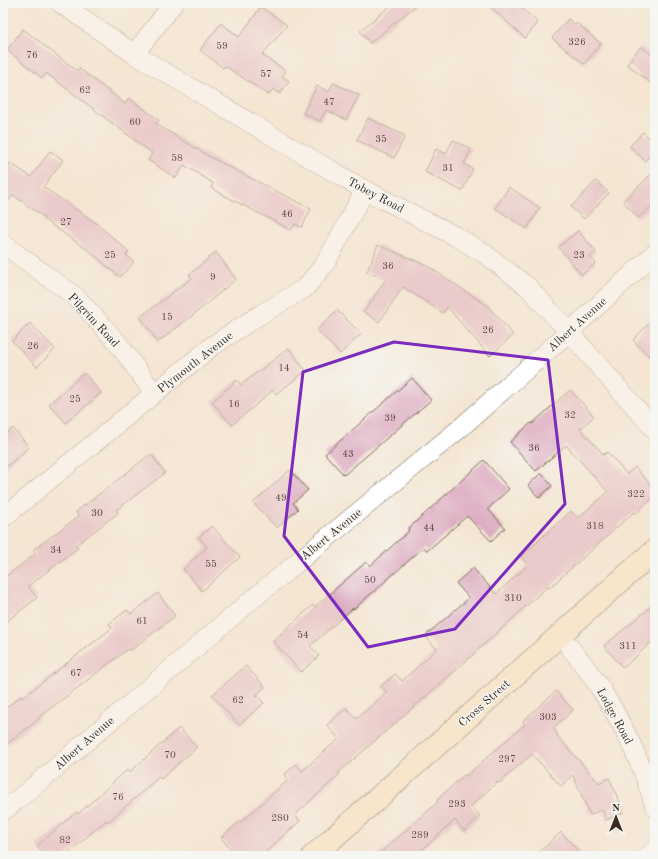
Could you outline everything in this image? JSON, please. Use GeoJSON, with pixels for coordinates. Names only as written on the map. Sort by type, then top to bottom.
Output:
{"type":"FeatureCollection","features":[{"type":"Feature","properties":{"kind":"street","name":"Tobey Road"},"geometry":{"type":"LineString","coordinates":[[60,3],[134,54],[365,190],[455,236],[485,254],[528,287],[570,332],[655,430]]}},
{"type":"Feature","properties":{"kind":"street"},"geometry":{"type":"LineString","coordinates":[[134,54],[174,3]]}},
{"type":"Feature","properties":{"kind":"street","name":"Plymouth Avenue"},"geometry":{"type":"LineString","coordinates":[[3,518],[212,346],[305,288],[325,264],[365,190]]}},
{"type":"Feature","properties":{"kind":"street","name":"Pilgrim Road"},"geometry":{"type":"LineString","coordinates":[[3,244],[76,297],[117,342],[154,393]]}},
{"type":"Feature","properties":{"kind":"street","name":"Albert Avenue"},"geometry":{"type":"LineString","coordinates":[[3,811],[248,603],[458,430],[570,332],[655,253]]}},
{"type":"Feature","properties":{"kind":"street","name":"Cross Street"},"geometry":{"type":"LineString","coordinates":[[313,856],[655,550]]}},
{"type":"Feature","properties":{"kind":"street","name":"Lodge Road"},"geometry":{"type":"LineString","coordinates":[[560,635],[602,689],[624,727],[646,778],[655,807]]}},
{"type":"Feature","properties":{"kind":"street"},"geometry":{"type":"LineString","coordinates":[[648,856],[655,850]]}},
{"type":"Feature","properties":{"kind":"highlighted area"},"geometry":{"type":"Polygon","coordinates":[[[394,342],[548,360],[565,504],[455,629],[368,647],[284,536],[303,372],[394,342]]]}},
{"type":"Feature","properties":{"kind":"building"},"geometry":{"type":"Polygon","coordinates":[[[394,3],[419,3],[370,43],[360,31],[394,3]]]}},
{"type":"Feature","properties":{"kind":"building"},"geometry":{"type":"Polygon","coordinates":[[[486,3],[516,3],[538,23],[525,38],[486,3]]]}},
{"type":"Feature","properties":{"kind":"building"},"geometry":{"type":"Polygon","coordinates":[[[261,7],[287,25],[262,55],[286,71],[282,76],[289,81],[280,94],[273,89],[269,95],[225,66],[223,68],[200,50],[221,23],[239,37],[261,7]]]}},
{"type":"Feature","properties":{"kind":"building"},"geometry":{"type":"Polygon","coordinates":[[[568,19],[576,25],[577,23],[601,44],[584,64],[552,38],[568,19]]]}},
{"type":"Feature","properties":{"kind":"building"},"geometry":{"type":"Polygon","coordinates":[[[23,29],[77,71],[79,68],[125,104],[129,98],[159,120],[156,124],[210,157],[311,209],[302,227],[295,224],[291,230],[233,200],[211,188],[213,183],[184,165],[176,178],[148,160],[152,153],[46,73],[42,78],[7,50],[23,29]]]}},
{"type":"Feature","properties":{"kind":"building"},"geometry":{"type":"Polygon","coordinates":[[[641,46],[655,57],[655,87],[627,64],[641,46]]]}},
{"type":"Feature","properties":{"kind":"building"},"geometry":{"type":"Polygon","coordinates":[[[333,83],[359,95],[346,120],[326,110],[320,121],[303,113],[317,86],[329,92],[333,83]]]}},
{"type":"Feature","properties":{"kind":"building"},"geometry":{"type":"Polygon","coordinates":[[[368,118],[405,136],[394,158],[357,140],[368,118]]]}},
{"type":"Feature","properties":{"kind":"building"},"geometry":{"type":"Polygon","coordinates":[[[643,132],[655,144],[655,150],[645,161],[630,146],[643,132]]]}},
{"type":"Feature","properties":{"kind":"building"},"geometry":{"type":"Polygon","coordinates":[[[453,140],[471,149],[464,164],[473,169],[462,191],[425,172],[436,149],[446,154],[453,140]]]}},
{"type":"Feature","properties":{"kind":"building"},"geometry":{"type":"Polygon","coordinates":[[[50,151],[63,160],[43,187],[96,223],[129,252],[126,255],[134,262],[120,277],[88,250],[43,219],[44,217],[13,195],[3,208],[3,174],[10,163],[31,177],[50,151]]]}},
{"type":"Feature","properties":{"kind":"building"},"geometry":{"type":"Polygon","coordinates":[[[655,171],[655,203],[638,218],[623,201],[655,171]]]}},
{"type":"Feature","properties":{"kind":"building"},"geometry":{"type":"Polygon","coordinates":[[[596,181],[609,193],[584,219],[571,207],[596,181]]]}},
{"type":"Feature","properties":{"kind":"building"},"geometry":{"type":"Polygon","coordinates":[[[509,187],[540,208],[527,229],[495,208],[509,187]]]}},
{"type":"Feature","properties":{"kind":"building"},"geometry":{"type":"Polygon","coordinates":[[[578,231],[596,252],[590,257],[596,263],[582,275],[558,247],[578,231]]]}},
{"type":"Feature","properties":{"kind":"building"},"geometry":{"type":"Polygon","coordinates":[[[378,245],[426,265],[488,306],[513,335],[490,356],[447,307],[443,313],[403,287],[379,322],[364,312],[386,279],[367,272],[378,245]]]}},
{"type":"Feature","properties":{"kind":"building"},"geometry":{"type":"Polygon","coordinates":[[[216,252],[236,279],[158,342],[140,317],[192,278],[189,275],[216,252]]]}},
{"type":"Feature","properties":{"kind":"building"},"geometry":{"type":"Polygon","coordinates":[[[337,310],[361,334],[340,354],[317,330],[337,310]]]}},
{"type":"Feature","properties":{"kind":"building"},"geometry":{"type":"Polygon","coordinates":[[[655,317],[655,362],[633,340],[655,317]]]}},
{"type":"Feature","properties":{"kind":"building"},"geometry":{"type":"Polygon","coordinates":[[[30,323],[55,349],[37,367],[12,341],[30,323]]]}},
{"type":"Feature","properties":{"kind":"building"},"geometry":{"type":"Polygon","coordinates":[[[289,348],[306,371],[276,394],[273,390],[232,425],[212,402],[237,380],[241,385],[289,348]]]}},
{"type":"Feature","properties":{"kind":"building"},"geometry":{"type":"Polygon","coordinates":[[[84,373],[101,393],[66,423],[49,404],[84,373]]]}},
{"type":"Feature","properties":{"kind":"building"},"geometry":{"type":"Polygon","coordinates":[[[412,378],[431,400],[344,475],[325,454],[412,378]]]}},
{"type":"Feature","properties":{"kind":"building"},"geometry":{"type":"Polygon","coordinates":[[[570,390],[594,416],[580,429],[604,455],[607,452],[627,474],[635,467],[655,490],[655,496],[635,514],[634,512],[549,588],[547,587],[456,670],[338,773],[340,774],[295,815],[300,821],[261,856],[236,856],[221,838],[288,780],[284,775],[296,764],[302,771],[339,739],[327,725],[346,708],[356,719],[387,692],[381,686],[395,674],[402,681],[437,649],[425,636],[469,598],[456,583],[473,568],[496,594],[528,565],[521,557],[571,511],[578,518],[608,492],[566,445],[536,471],[510,442],[570,390]]]}},
{"type":"Feature","properties":{"kind":"building"},"geometry":{"type":"Polygon","coordinates":[[[13,428],[29,447],[3,470],[3,436],[13,428]]]}},
{"type":"Feature","properties":{"kind":"building"},"geometry":{"type":"Polygon","coordinates":[[[151,454],[165,473],[116,510],[118,513],[76,545],[78,548],[28,586],[37,598],[3,624],[3,579],[36,553],[33,550],[79,516],[76,512],[151,454]]]}},
{"type":"Feature","properties":{"kind":"building"},"geometry":{"type":"Polygon","coordinates":[[[484,460],[509,489],[488,509],[505,528],[491,541],[467,516],[427,551],[424,547],[310,646],[319,656],[301,672],[273,641],[313,605],[315,607],[366,562],[370,566],[409,531],[408,529],[484,460]]]}},
{"type":"Feature","properties":{"kind":"building"},"geometry":{"type":"Polygon","coordinates":[[[290,470],[308,490],[293,503],[298,509],[277,528],[253,503],[290,470]]]}},
{"type":"Feature","properties":{"kind":"building"},"geometry":{"type":"Polygon","coordinates":[[[541,473],[552,486],[539,498],[528,485],[541,473]]]}},
{"type":"Feature","properties":{"kind":"building"},"geometry":{"type":"Polygon","coordinates":[[[212,526],[240,557],[202,591],[183,569],[207,547],[199,537],[212,526]]]}},
{"type":"Feature","properties":{"kind":"building"},"geometry":{"type":"Polygon","coordinates":[[[158,593],[175,616],[130,651],[128,649],[38,718],[39,719],[3,747],[3,710],[21,696],[22,698],[112,628],[109,624],[127,610],[131,614],[158,593]]]}},
{"type":"Feature","properties":{"kind":"building"},"geometry":{"type":"Polygon","coordinates":[[[655,603],[655,639],[623,668],[604,646],[655,603]]]}},
{"type":"Feature","properties":{"kind":"building"},"geometry":{"type":"Polygon","coordinates":[[[246,666],[265,687],[256,695],[264,703],[239,725],[212,695],[246,666]]]}},
{"type":"Feature","properties":{"kind":"building"},"geometry":{"type":"Polygon","coordinates":[[[556,691],[573,710],[553,728],[558,735],[557,736],[599,783],[609,778],[624,812],[606,820],[602,809],[590,815],[573,775],[561,786],[532,754],[499,783],[497,782],[471,806],[480,816],[464,831],[455,820],[415,856],[377,856],[438,802],[437,800],[464,775],[466,776],[525,724],[523,721],[556,691]]]}},
{"type":"Feature","properties":{"kind":"building"},"geometry":{"type":"Polygon","coordinates":[[[179,728],[197,747],[161,779],[159,777],[108,822],[106,820],[65,856],[46,856],[37,846],[76,812],[78,814],[127,770],[130,772],[179,728]]]}},
{"type":"Feature","properties":{"kind":"building"},"geometry":{"type":"Polygon","coordinates":[[[561,832],[583,856],[535,856],[561,832]]]}}]}
